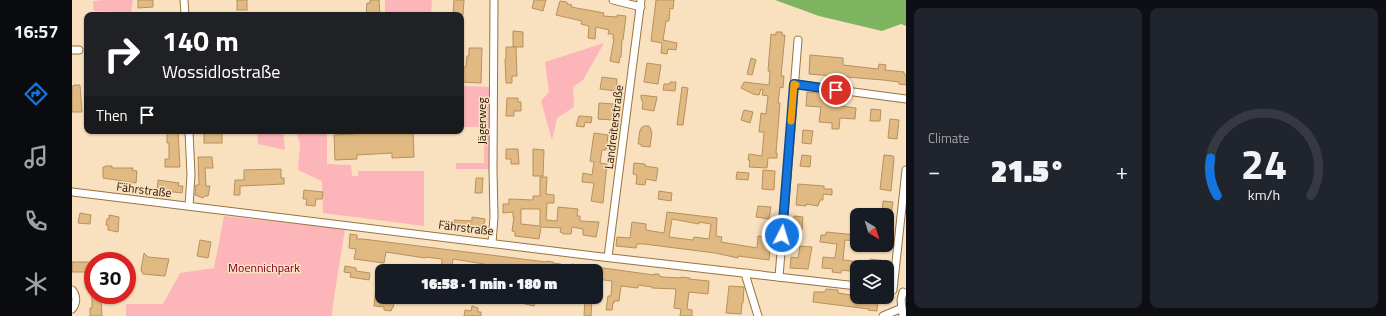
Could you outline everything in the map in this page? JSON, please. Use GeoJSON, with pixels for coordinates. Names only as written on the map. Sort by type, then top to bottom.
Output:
{"type":"FeatureCollection","features":[{"type":"Feature","properties":{"kind":"street"},"geometry":{"type":"LineString","coordinates":[[184,0],[185,12]]}},
{"type":"Feature","properties":{"kind":"street","name":"Jägerweg"},"geometry":{"type":"LineString","coordinates":[[492,243],[494,216],[494,0]]}},
{"type":"Feature","properties":{"kind":"street"},"geometry":{"type":"LineString","coordinates":[[613,0],[641,4]]}},
{"type":"Feature","properties":{"kind":"street","name":"Landreiterstraße"},"geometry":{"type":"LineString","coordinates":[[608,257],[641,4]]}},
{"type":"Feature","properties":{"kind":"street"},"geometry":{"type":"LineString","coordinates":[[779,277],[798,40]]}},
{"type":"Feature","properties":{"kind":"street"},"geometry":{"type":"LineString","coordinates":[[794,84],[906,99]]}},
{"type":"Feature","properties":{"kind":"street"},"geometry":{"type":"LineString","coordinates":[[189,134],[191,175],[189,206]]}},
{"type":"Feature","properties":{"kind":"street"},"geometry":{"type":"LineString","coordinates":[[894,260],[906,170]]}},
{"type":"Feature","properties":{"kind":"street","name":"Fährstraße"},"geometry":{"type":"LineString","coordinates":[[72,192],[850,285]]}},
{"type":"Feature","properties":{"kind":"street"},"geometry":{"type":"LineString","coordinates":[[747,273],[746,277],[757,316]]}},
{"type":"Feature","properties":{"kind":"street"},"geometry":{"type":"LineString","coordinates":[[72,290],[76,297],[76,303],[72,309]]}},
{"type":"Feature","properties":{"kind":"street"},"geometry":{"type":"LineString","coordinates":[[894,291],[904,292],[901,300],[903,316]]}},
{"type":"Feature","properties":{"kind":"street"},"geometry":{"type":"LineString","coordinates":[[883,316],[902,308]]}},
{"type":"Feature","properties":{"kind":"green space"},"geometry":{"type":"Polygon","coordinates":[[[133,0],[131,12],[94,11],[93,1],[133,0]]]}},
{"type":"Feature","properties":{"kind":"green space"},"geometry":{"type":"Polygon","coordinates":[[[385,0],[432,0],[431,12],[385,12],[385,0]]]}},
{"type":"Feature","properties":{"kind":"green space"},"geometry":{"type":"Polygon","coordinates":[[[604,43],[583,80],[573,87],[574,107],[557,118],[552,140],[541,101],[549,92],[545,62],[604,43]]]}},
{"type":"Feature","properties":{"kind":"green space"},"geometry":{"type":"Polygon","coordinates":[[[464,86],[493,87],[493,169],[456,169],[456,163],[484,163],[484,127],[464,127],[464,86]]]}},
{"type":"Feature","properties":{"kind":"green space"},"geometry":{"type":"Polygon","coordinates":[[[257,134],[283,134],[285,150],[258,144],[257,134]]]}},
{"type":"Feature","properties":{"kind":"green space"},"geometry":{"type":"Polygon","coordinates":[[[297,134],[327,134],[327,164],[351,165],[352,176],[358,176],[358,171],[424,171],[424,226],[323,213],[322,181],[298,170],[300,144],[297,134]]]}},
{"type":"Feature","properties":{"kind":"green space","name":"Moennichpark"},"geometry":{"type":"Polygon","coordinates":[[[224,216],[345,229],[332,316],[126,316],[126,304],[163,304],[180,273],[214,268],[224,216]]]}},
{"type":"Feature","properties":{"kind":"shaded area"},"geometry":{"type":"Polygon","coordinates":[[[775,0],[906,0],[906,26],[901,24],[882,31],[819,16],[775,0]]]}},
{"type":"Feature","properties":{"kind":"building"},"geometry":{"type":"Polygon","coordinates":[[[138,0],[153,0],[153,7],[138,8],[138,0]]]}},
{"type":"Feature","properties":{"kind":"building"},"geometry":{"type":"Polygon","coordinates":[[[237,0],[247,0],[247,10],[237,10],[237,0]]]}},
{"type":"Feature","properties":{"kind":"building"},"geometry":{"type":"Polygon","coordinates":[[[370,0],[379,0],[380,12],[366,12],[367,3],[370,3],[370,0]]]}},
{"type":"Feature","properties":{"kind":"building"},"geometry":{"type":"Polygon","coordinates":[[[454,0],[464,0],[463,12],[453,12],[454,0]]]}},
{"type":"Feature","properties":{"kind":"building"},"geometry":{"type":"Polygon","coordinates":[[[534,0],[546,0],[543,11],[532,8],[534,0]]]}},
{"type":"Feature","properties":{"kind":"building"},"geometry":{"type":"Polygon","coordinates":[[[656,0],[674,0],[673,9],[670,8],[669,21],[666,21],[663,40],[677,43],[676,50],[668,49],[667,54],[661,53],[662,43],[651,41],[656,0]]]}},
{"type":"Feature","properties":{"kind":"building"},"geometry":{"type":"Polygon","coordinates":[[[560,1],[567,2],[567,4],[572,5],[571,7],[604,13],[603,16],[626,16],[619,63],[610,61],[614,39],[613,34],[608,34],[609,30],[596,27],[595,39],[588,38],[589,26],[581,24],[582,21],[556,15],[560,1]]]}},
{"type":"Feature","properties":{"kind":"building"},"geometry":{"type":"Polygon","coordinates":[[[513,31],[523,32],[523,47],[513,47],[513,31]]]}},
{"type":"Feature","properties":{"kind":"building"},"geometry":{"type":"Polygon","coordinates":[[[776,32],[782,32],[782,35],[785,35],[781,76],[784,76],[783,88],[780,87],[778,103],[780,103],[776,153],[777,158],[768,158],[767,168],[749,167],[749,154],[762,156],[764,132],[759,132],[761,113],[766,114],[768,96],[762,95],[763,90],[761,89],[759,95],[753,94],[741,88],[744,82],[769,85],[770,71],[768,71],[771,34],[776,35],[776,32]]]}},
{"type":"Feature","properties":{"kind":"building"},"geometry":{"type":"Polygon","coordinates":[[[506,47],[516,47],[517,76],[512,76],[512,83],[506,83],[506,47]]]}},
{"type":"Feature","properties":{"kind":"building"},"geometry":{"type":"Polygon","coordinates":[[[469,48],[482,48],[481,83],[464,82],[464,67],[466,67],[467,56],[469,56],[469,48]]]}},
{"type":"Feature","properties":{"kind":"building"},"geometry":{"type":"Polygon","coordinates":[[[810,55],[843,58],[843,65],[878,69],[879,64],[886,65],[885,70],[904,72],[906,75],[906,85],[899,84],[899,82],[883,80],[809,74],[810,55]]]}},
{"type":"Feature","properties":{"kind":"building"},"geometry":{"type":"Polygon","coordinates":[[[751,58],[756,60],[752,75],[747,74],[751,58]]]}},
{"type":"Feature","properties":{"kind":"building"},"geometry":{"type":"Polygon","coordinates":[[[647,63],[661,65],[658,84],[644,82],[647,63]]]}},
{"type":"Feature","properties":{"kind":"building"},"geometry":{"type":"Polygon","coordinates":[[[602,77],[617,79],[616,91],[600,89],[602,77]]]}},
{"type":"Feature","properties":{"kind":"building"},"geometry":{"type":"Polygon","coordinates":[[[670,82],[676,82],[675,91],[663,90],[664,84],[670,84],[670,82]]]}},
{"type":"Feature","properties":{"kind":"building"},"geometry":{"type":"Polygon","coordinates":[[[80,85],[82,112],[72,112],[72,86],[80,85]]]}},
{"type":"Feature","properties":{"kind":"building"},"geometry":{"type":"Polygon","coordinates":[[[682,87],[688,88],[683,125],[677,125],[682,87]]]}},
{"type":"Feature","properties":{"kind":"building"},"geometry":{"type":"Polygon","coordinates":[[[807,92],[828,94],[827,104],[856,108],[855,119],[840,118],[839,129],[832,129],[832,123],[819,122],[821,107],[806,106],[807,92]]]}},
{"type":"Feature","properties":{"kind":"building"},"geometry":{"type":"Polygon","coordinates":[[[641,95],[657,97],[654,111],[642,109],[643,103],[641,95]]]}},
{"type":"Feature","properties":{"kind":"building"},"geometry":{"type":"Polygon","coordinates":[[[507,98],[518,98],[518,102],[521,102],[521,111],[514,111],[514,116],[506,116],[507,98]]]}},
{"type":"Feature","properties":{"kind":"building"},"geometry":{"type":"Polygon","coordinates":[[[599,103],[615,104],[612,120],[598,119],[599,103]]]}},
{"type":"Feature","properties":{"kind":"building"},"geometry":{"type":"Polygon","coordinates":[[[871,109],[881,110],[880,121],[870,121],[871,109]]]}},
{"type":"Feature","properties":{"kind":"building"},"geometry":{"type":"Polygon","coordinates":[[[744,110],[753,112],[750,123],[741,120],[744,110]]]}},
{"type":"Feature","properties":{"kind":"building"},"geometry":{"type":"Polygon","coordinates":[[[579,116],[592,117],[591,123],[585,122],[584,127],[576,126],[579,116]]]}},
{"type":"Feature","properties":{"kind":"building"},"geometry":{"type":"Polygon","coordinates":[[[890,119],[899,120],[897,139],[888,138],[890,119]]]}},
{"type":"Feature","properties":{"kind":"building"},"geometry":{"type":"Polygon","coordinates":[[[644,126],[649,126],[652,132],[650,147],[641,146],[641,144],[638,144],[640,130],[641,131],[641,128],[644,126]]]}},
{"type":"Feature","properties":{"kind":"building"},"geometry":{"type":"Polygon","coordinates":[[[803,130],[813,131],[811,144],[802,143],[803,130]]]}},
{"type":"Feature","properties":{"kind":"building"},"geometry":{"type":"Polygon","coordinates":[[[594,133],[608,135],[606,150],[602,150],[600,163],[607,164],[603,203],[591,201],[594,183],[582,182],[583,173],[592,175],[594,162],[590,161],[594,133]]]}},
{"type":"Feature","properties":{"kind":"building"},"geometry":{"type":"Polygon","coordinates":[[[167,134],[178,134],[180,167],[165,167],[165,159],[169,159],[169,143],[167,143],[167,134]]]}},
{"type":"Feature","properties":{"kind":"building"},"geometry":{"type":"Polygon","coordinates":[[[204,134],[222,134],[222,143],[204,143],[204,134]]]}},
{"type":"Feature","properties":{"kind":"building"},"geometry":{"type":"Polygon","coordinates":[[[413,134],[414,157],[392,158],[392,153],[357,155],[357,159],[335,160],[334,135],[413,134]]]}},
{"type":"Feature","properties":{"kind":"building"},"geometry":{"type":"Polygon","coordinates":[[[506,149],[518,149],[519,164],[511,164],[511,159],[506,159],[506,149]]]}},
{"type":"Feature","properties":{"kind":"building"},"geometry":{"type":"Polygon","coordinates":[[[533,149],[544,150],[543,176],[533,176],[533,149]]]}},
{"type":"Feature","properties":{"kind":"building"},"geometry":{"type":"Polygon","coordinates":[[[802,155],[811,156],[810,167],[800,166],[802,155]]]}},
{"type":"Feature","properties":{"kind":"building"},"geometry":{"type":"Polygon","coordinates":[[[884,155],[893,156],[894,158],[891,191],[880,189],[884,155]]]}},
{"type":"Feature","properties":{"kind":"building"},"geometry":{"type":"Polygon","coordinates":[[[198,157],[212,157],[213,168],[205,168],[206,186],[210,186],[208,196],[203,198],[195,195],[196,185],[199,185],[198,157]]]}},
{"type":"Feature","properties":{"kind":"building"},"geometry":{"type":"Polygon","coordinates":[[[634,163],[645,164],[645,166],[658,168],[656,181],[646,179],[645,185],[636,184],[637,175],[633,174],[634,163]]]}},
{"type":"Feature","properties":{"kind":"building"},"geometry":{"type":"Polygon","coordinates":[[[112,166],[112,168],[133,168],[132,170],[137,171],[136,183],[103,178],[103,167],[112,166]]]}},
{"type":"Feature","properties":{"kind":"building"},"geometry":{"type":"Polygon","coordinates":[[[281,169],[281,178],[284,178],[284,184],[240,186],[240,195],[234,195],[235,180],[244,180],[244,170],[281,169]]]}},
{"type":"Feature","properties":{"kind":"building"},"geometry":{"type":"Polygon","coordinates":[[[763,170],[775,171],[774,190],[762,189],[763,170]]]}},
{"type":"Feature","properties":{"kind":"building"},"geometry":{"type":"Polygon","coordinates":[[[737,172],[749,173],[748,180],[736,179],[737,172]]]}},
{"type":"Feature","properties":{"kind":"building"},"geometry":{"type":"Polygon","coordinates":[[[540,177],[547,177],[546,194],[554,195],[554,203],[547,203],[546,220],[557,221],[558,207],[578,209],[577,216],[580,216],[580,221],[599,222],[596,237],[583,235],[583,229],[572,227],[571,234],[563,234],[560,232],[561,228],[541,227],[539,239],[515,236],[515,232],[512,231],[514,217],[513,212],[503,213],[503,204],[509,204],[509,199],[533,200],[533,196],[540,196],[540,177]],[[521,209],[521,224],[540,226],[540,209],[521,209]]]}},
{"type":"Feature","properties":{"kind":"building"},"geometry":{"type":"Polygon","coordinates":[[[476,178],[483,178],[482,193],[475,193],[476,178]]]}},
{"type":"Feature","properties":{"kind":"building"},"geometry":{"type":"Polygon","coordinates":[[[158,180],[179,183],[178,186],[183,186],[182,193],[157,190],[158,180]]]}},
{"type":"Feature","properties":{"kind":"building"},"geometry":{"type":"Polygon","coordinates":[[[798,184],[824,186],[824,189],[832,189],[832,195],[823,194],[823,200],[820,200],[818,206],[806,204],[806,206],[796,205],[798,184]]]}},
{"type":"Feature","properties":{"kind":"building"},"geometry":{"type":"Polygon","coordinates":[[[304,190],[323,192],[322,199],[316,199],[315,206],[306,205],[307,199],[303,199],[304,190]]]}},
{"type":"Feature","properties":{"kind":"building"},"geometry":{"type":"Polygon","coordinates":[[[659,191],[672,193],[671,201],[658,199],[659,191]]]}},
{"type":"Feature","properties":{"kind":"building"},"geometry":{"type":"Polygon","coordinates":[[[883,201],[893,202],[892,208],[882,208],[883,201]]]}},
{"type":"Feature","properties":{"kind":"building"},"geometry":{"type":"Polygon","coordinates":[[[758,206],[771,207],[769,219],[756,217],[758,206]]]}},
{"type":"Feature","properties":{"kind":"building"},"geometry":{"type":"Polygon","coordinates":[[[667,212],[717,218],[716,236],[722,237],[721,242],[757,248],[758,236],[771,238],[769,260],[738,256],[738,258],[715,253],[644,244],[637,244],[636,248],[616,246],[617,237],[630,238],[632,222],[646,224],[646,230],[664,233],[667,212]],[[672,219],[669,237],[693,240],[694,237],[709,239],[711,224],[699,222],[699,224],[672,219]]]}},
{"type":"Feature","properties":{"kind":"building"},"geometry":{"type":"Polygon","coordinates":[[[80,213],[91,215],[90,224],[78,223],[80,213]]]}},
{"type":"Feature","properties":{"kind":"building"},"geometry":{"type":"Polygon","coordinates":[[[109,215],[119,217],[118,232],[108,230],[108,225],[106,225],[109,215]]]}},
{"type":"Feature","properties":{"kind":"building"},"geometry":{"type":"Polygon","coordinates":[[[794,216],[803,217],[802,230],[793,229],[794,216]]]}},
{"type":"Feature","properties":{"kind":"building"},"geometry":{"type":"Polygon","coordinates":[[[472,217],[485,219],[483,228],[464,225],[464,227],[456,226],[456,224],[454,224],[454,220],[472,221],[472,217]]]}},
{"type":"Feature","properties":{"kind":"building"},"geometry":{"type":"Polygon","coordinates":[[[826,232],[850,234],[850,240],[845,240],[843,260],[850,261],[850,271],[842,270],[841,273],[832,272],[833,269],[822,268],[823,257],[835,258],[837,244],[820,242],[821,235],[826,235],[826,232]]]}},
{"type":"Feature","properties":{"kind":"building"},"geometry":{"type":"Polygon","coordinates":[[[350,234],[357,235],[357,239],[561,264],[484,264],[453,259],[452,264],[442,264],[442,259],[386,252],[384,263],[354,259],[356,249],[349,248],[350,234]]]}},
{"type":"Feature","properties":{"kind":"building"},"geometry":{"type":"Polygon","coordinates":[[[200,240],[211,242],[208,258],[197,256],[200,240]]]}},
{"type":"Feature","properties":{"kind":"building"},"geometry":{"type":"Polygon","coordinates":[[[800,246],[812,247],[808,269],[790,268],[791,257],[798,258],[800,246]]]}},
{"type":"Feature","properties":{"kind":"building"},"geometry":{"type":"Polygon","coordinates":[[[144,253],[148,257],[169,259],[165,276],[143,274],[141,270],[144,253]]]}},
{"type":"Feature","properties":{"kind":"building"},"geometry":{"type":"Polygon","coordinates":[[[72,262],[84,262],[84,272],[72,272],[72,262]]]}},
{"type":"Feature","properties":{"kind":"building"},"geometry":{"type":"Polygon","coordinates":[[[345,266],[356,268],[356,271],[370,273],[369,280],[350,277],[351,273],[344,272],[345,266]]]}},
{"type":"Feature","properties":{"kind":"building"},"geometry":{"type":"Polygon","coordinates":[[[603,268],[654,275],[659,274],[659,276],[663,277],[681,277],[709,281],[708,294],[689,292],[687,309],[692,310],[692,316],[680,316],[681,309],[674,308],[676,289],[652,288],[638,285],[638,288],[621,286],[619,301],[614,301],[612,310],[606,310],[608,296],[611,296],[612,281],[603,280],[603,268]]]}},
{"type":"Feature","properties":{"kind":"building"},"geometry":{"type":"Polygon","coordinates":[[[729,286],[744,287],[741,314],[726,313],[729,286]]]}},
{"type":"Feature","properties":{"kind":"building"},"geometry":{"type":"Polygon","coordinates":[[[826,289],[838,290],[838,293],[850,295],[850,304],[878,304],[877,311],[813,302],[814,292],[825,292],[826,289]]]}},
{"type":"Feature","properties":{"kind":"building"},"geometry":{"type":"Polygon","coordinates":[[[375,297],[375,304],[394,304],[391,311],[384,310],[384,307],[374,306],[375,297]]]}},
{"type":"Feature","properties":{"kind":"building"},"geometry":{"type":"Polygon","coordinates":[[[92,304],[101,304],[102,316],[90,316],[90,308],[92,308],[92,304]]]}},
{"type":"Feature","properties":{"kind":"building"},"geometry":{"type":"Polygon","coordinates":[[[585,304],[592,304],[591,316],[584,316],[585,304]]]}},
{"type":"Feature","properties":{"kind":"building"},"geometry":{"type":"Polygon","coordinates":[[[472,306],[478,308],[478,312],[481,312],[481,316],[464,316],[465,310],[471,311],[472,306]]]}},
{"type":"Feature","properties":{"kind":"slow traffic"},"geometry":{"type":"LineString","coordinates":[[791,121],[794,84],[796,85]]}},
{"type":"Feature","properties":{"kind":"route"},"geometry":{"type":"LineString","coordinates":[[782,235],[794,84],[836,90]]}}]}
